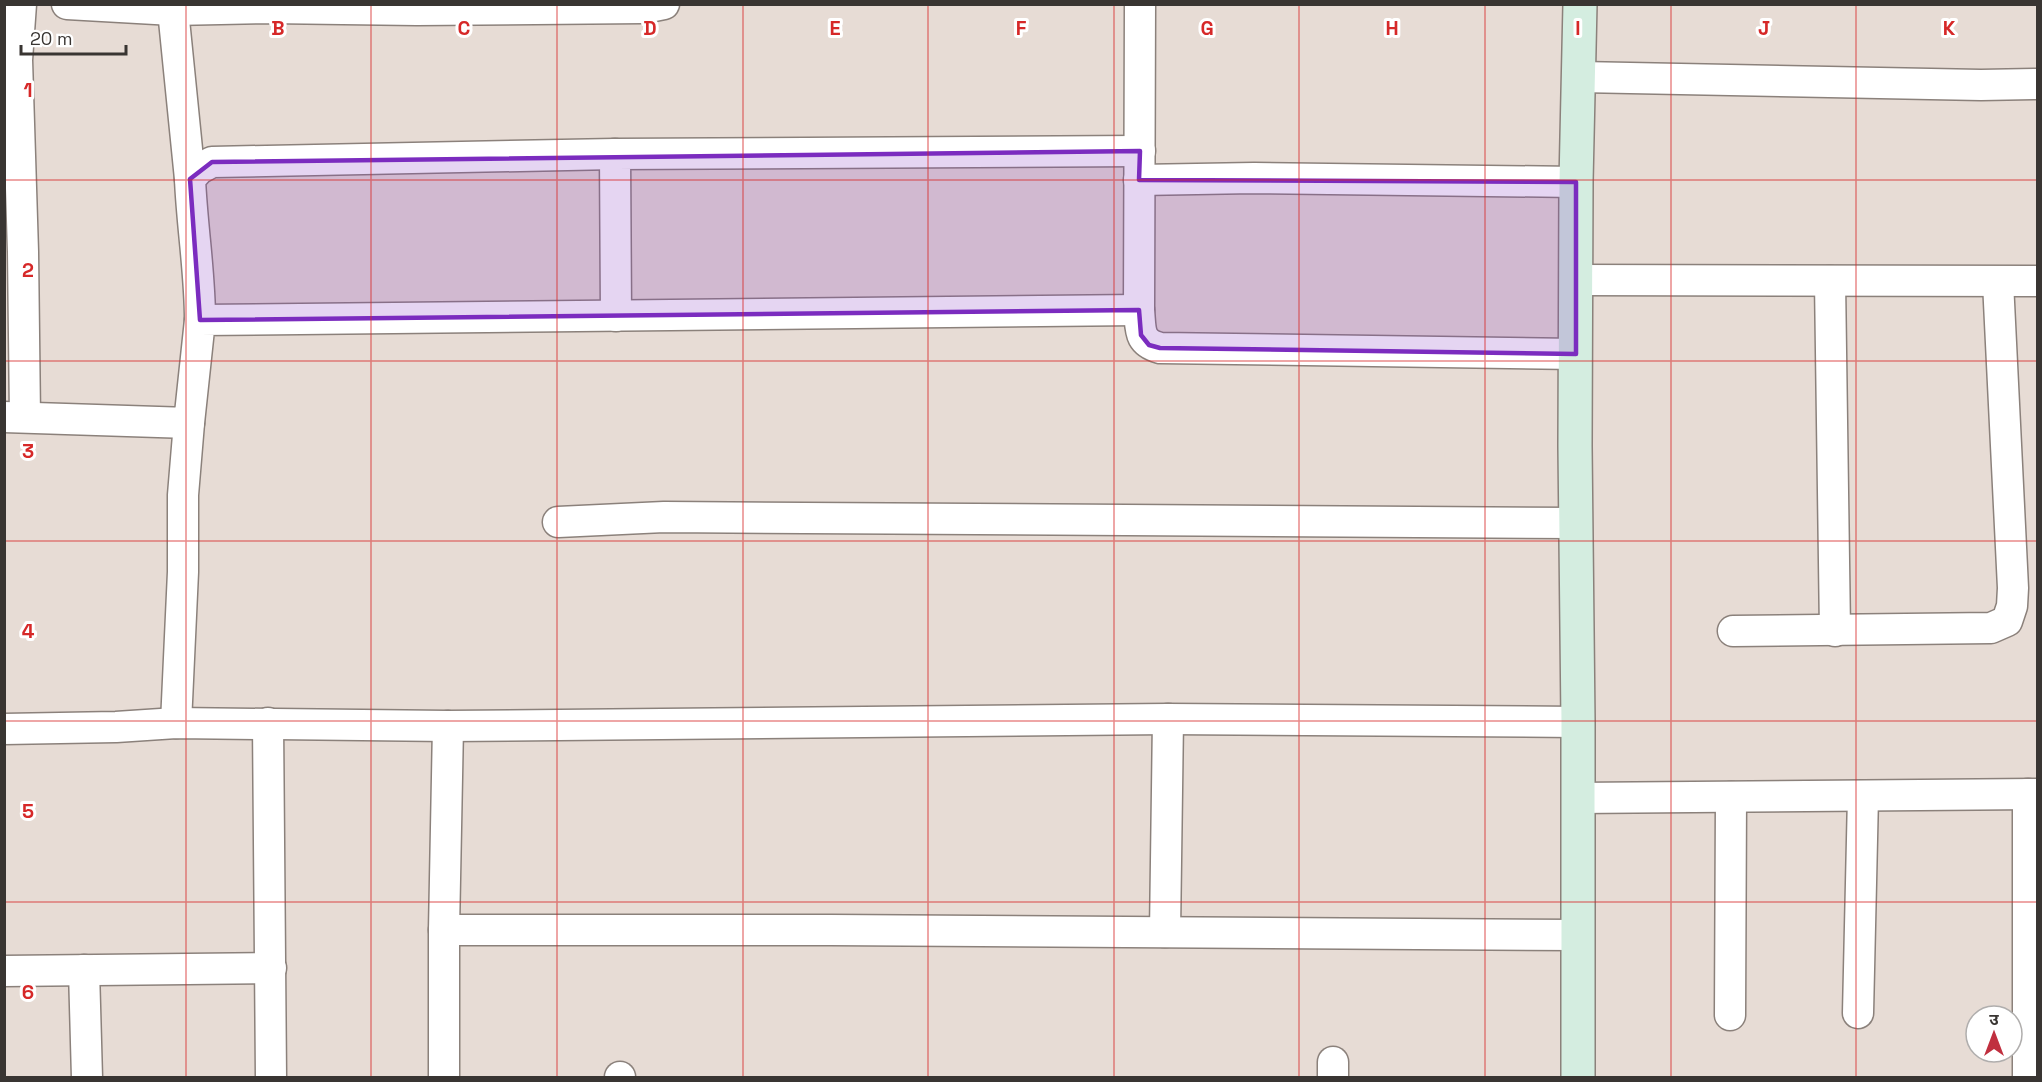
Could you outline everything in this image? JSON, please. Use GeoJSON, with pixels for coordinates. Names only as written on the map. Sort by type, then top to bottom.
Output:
{"type":"FeatureCollection","features":[{"type":"Feature","properties":{"kind":"street"},"geometry":{"type":"LineString","coordinates":[[21,4],[11,60],[15,417],[189,423]]}},
{"type":"Feature","properties":{"kind":"street"},"geometry":{"type":"LineString","coordinates":[[67,4],[173,10],[269,6],[644,8],[664,4]]}},
{"type":"Feature","properties":{"kind":"street"},"geometry":{"type":"LineString","coordinates":[[1140,4],[1139,310],[1141,335],[1149,345],[1160,348],[1576,354]]}},
{"type":"Feature","properties":{"kind":"street"},"geometry":{"type":"LineString","coordinates":[[1578,1077],[1576,183],[1581,4]]}},
{"type":"Feature","properties":{"kind":"street"},"geometry":{"type":"LineString","coordinates":[[173,10],[200,283],[200,320],[183,495],[183,572],[176,723]]}},
{"type":"Feature","properties":{"kind":"street"},"geometry":{"type":"LineString","coordinates":[[1580,77],[1981,85],[2037,84]]}},
{"type":"Feature","properties":{"kind":"street"},"geometry":{"type":"LineString","coordinates":[[190,179],[199,169],[212,162],[615,154],[1139,165],[1266,178],[1576,183]]}},
{"type":"Feature","properties":{"kind":"street"},"geometry":{"type":"LineString","coordinates":[[615,154],[616,315]]}},
{"type":"Feature","properties":{"kind":"street"},"geometry":{"type":"LineString","coordinates":[[1577,280],[2037,281]]}},
{"type":"Feature","properties":{"kind":"street"},"geometry":{"type":"LineString","coordinates":[[1830,281],[1835,631]]}},
{"type":"Feature","properties":{"kind":"street"},"geometry":{"type":"LineString","coordinates":[[1733,631],[1991,628],[2007,621],[2012,606],[2013,588],[1998,282]]}},
{"type":"Feature","properties":{"kind":"street"},"geometry":{"type":"LineString","coordinates":[[200,320],[1139,310]]}},
{"type":"Feature","properties":{"kind":"street"},"geometry":{"type":"LineString","coordinates":[[558,522],[663,517],[1576,523]]}},
{"type":"Feature","properties":{"kind":"street"},"geometry":{"type":"LineString","coordinates":[[4,729],[116,727],[176,723],[448,726],[1168,719],[1578,722]]}},
{"type":"Feature","properties":{"kind":"street"},"geometry":{"type":"LineString","coordinates":[[1165,932],[1168,719]]}},
{"type":"Feature","properties":{"kind":"street"},"geometry":{"type":"LineString","coordinates":[[268,723],[271,1077]]}},
{"type":"Feature","properties":{"kind":"street"},"geometry":{"type":"LineString","coordinates":[[444,1077],[448,726]]}},
{"type":"Feature","properties":{"kind":"street"},"geometry":{"type":"LineString","coordinates":[[1577,798],[2033,794],[2028,1077]]}},
{"type":"Feature","properties":{"kind":"street"},"geometry":{"type":"LineString","coordinates":[[1858,1013],[1863,796]]}},
{"type":"Feature","properties":{"kind":"street"},"geometry":{"type":"LineString","coordinates":[[1730,1015],[1731,797]]}},
{"type":"Feature","properties":{"kind":"street"},"geometry":{"type":"LineString","coordinates":[[444,930],[1578,935]]}},
{"type":"Feature","properties":{"kind":"street"},"geometry":{"type":"LineString","coordinates":[[4,971],[271,968]]}},
{"type":"Feature","properties":{"kind":"street"},"geometry":{"type":"LineString","coordinates":[[84,970],[87,1077]]}},
{"type":"Feature","properties":{"kind":"highlighted area"},"geometry":{"type":"Polygon","coordinates":[[[1140,151],[1139,180],[1576,182],[1576,354],[1160,348],[1149,345],[1141,335],[1139,310],[200,320],[190,179],[212,162],[1140,151]]]}}]}
